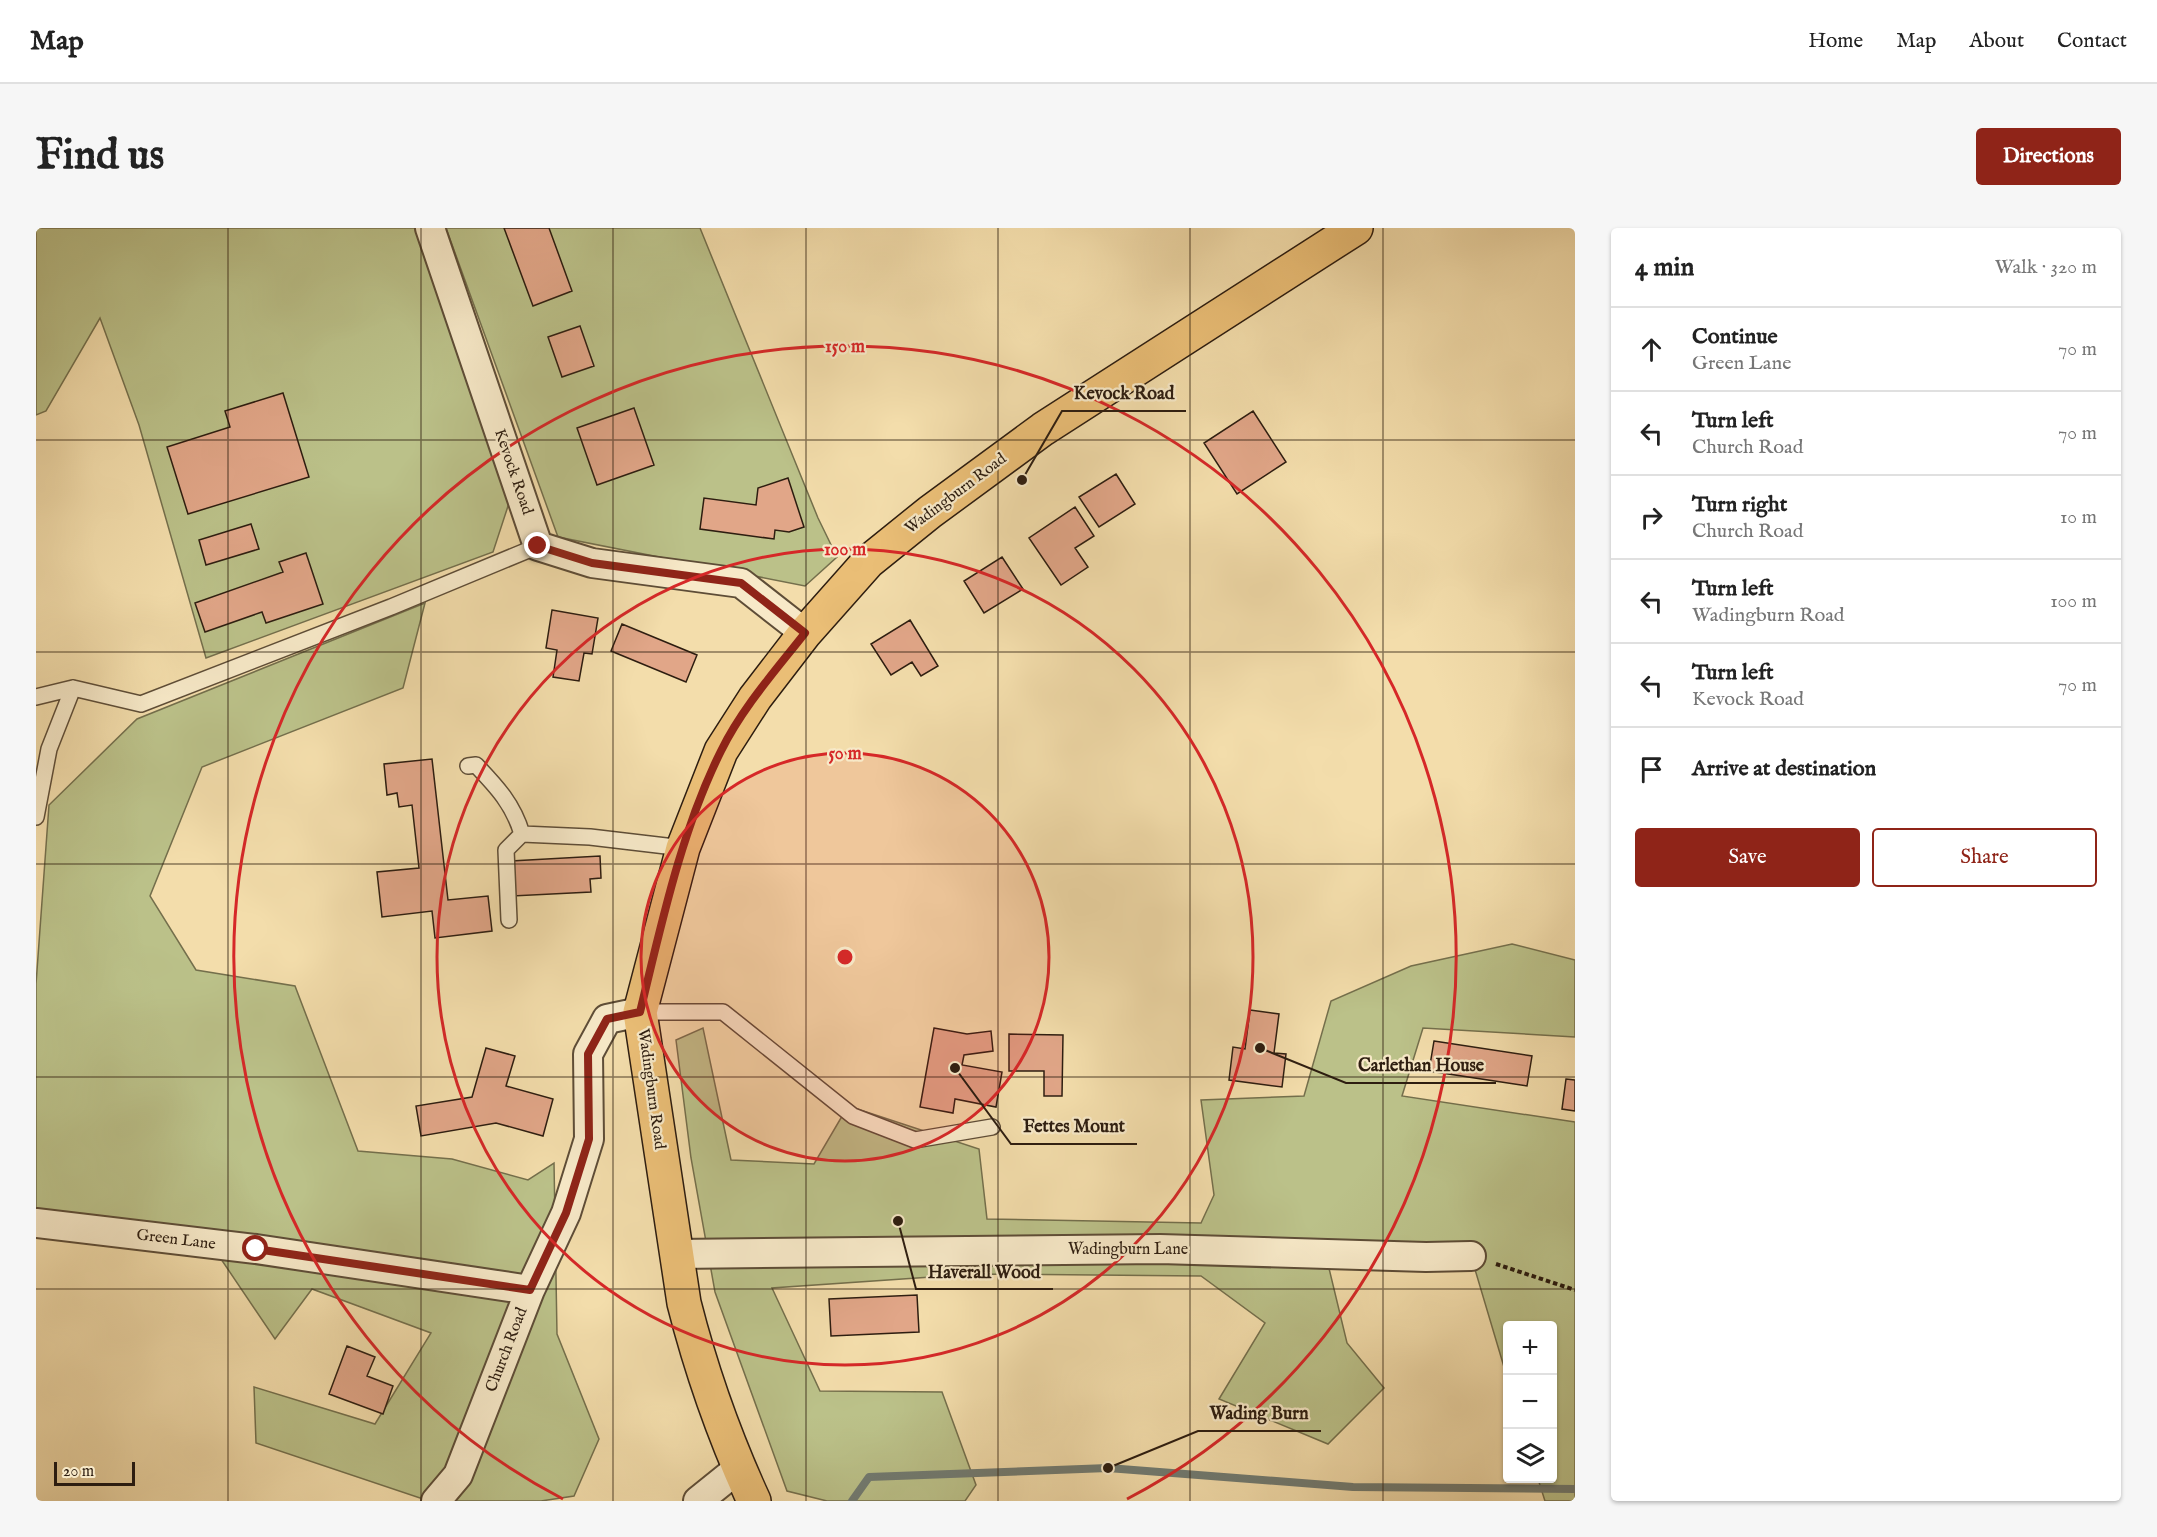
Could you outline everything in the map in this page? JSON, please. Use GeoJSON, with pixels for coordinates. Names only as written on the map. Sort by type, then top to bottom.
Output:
{"type":"FeatureCollection","features":[{"type":"Feature","properties":{"kind":"main road","name":"Wadingburn Road"},"geometry":{"type":"LineString","coordinates":[[754,1501],[739,1468],[692,1336],[676,1254],[640,1012],[683,848],[721,751],[754,698],[805,633],[868,562],[930,512],[1042,429],[1356,228]]}},
{"type":"Feature","properties":{"kind":"street","name":"Kevock Road"},"geometry":{"type":"LineString","coordinates":[[430,228],[538,546]]}},
{"type":"Feature","properties":{"kind":"street"},"geometry":{"type":"LineString","coordinates":[[538,546],[592,563],[741,583],[805,633]]}},
{"type":"Feature","properties":{"kind":"street","name":"Church Road"},"geometry":{"type":"LineString","coordinates":[[436,1501],[459,1476],[530,1290],[566,1213],[589,1139],[588,1054],[607,1019],[640,1012]]}},
{"type":"Feature","properties":{"kind":"street","name":"Green Lane"},"geometry":{"type":"LineString","coordinates":[[36,1223],[256,1249],[530,1290]]}},
{"type":"Feature","properties":{"kind":"street","name":"Wadingburn Lane"},"geometry":{"type":"LineString","coordinates":[[676,1254],[1160,1249],[1425,1257],[1471,1256]]}},
{"type":"Feature","properties":{"kind":"street"},"geometry":{"type":"LineString","coordinates":[[698,1501],[739,1468]]}},
{"type":"Feature","properties":{"kind":"lane"},"geometry":{"type":"LineString","coordinates":[[36,697],[73,688],[141,704],[391,607],[538,546]]}},
{"type":"Feature","properties":{"kind":"lane"},"geometry":{"type":"LineString","coordinates":[[36,817],[49,749],[73,688]]}},
{"type":"Feature","properties":{"kind":"lane"},"geometry":{"type":"LineString","coordinates":[[468,765],[476,765],[506,796],[516,814],[522,834]]}},
{"type":"Feature","properties":{"kind":"lane"},"geometry":{"type":"LineString","coordinates":[[509,920],[506,850],[522,834],[590,837],[683,848]]}},
{"type":"Feature","properties":{"kind":"lane"},"geometry":{"type":"LineString","coordinates":[[640,1012],[723,1012],[853,1116],[915,1140],[992,1127]]}},
{"type":"Feature","properties":{"kind":"path"},"geometry":{"type":"LineString","coordinates":[[1471,1256],[1575,1290]]}},
{"type":"Feature","properties":{"kind":"green space"},"geometry":{"type":"Polygon","coordinates":[[[36,228],[415,228],[509,503],[493,552],[206,658],[139,425],[100,318],[46,411],[36,415],[36,228]]]}},
{"type":"Feature","properties":{"kind":"green space"},"geometry":{"type":"Polygon","coordinates":[[[446,228],[700,228],[818,518],[837,557],[805,586],[558,537],[446,228]]]}},
{"type":"Feature","properties":{"kind":"green space"},"geometry":{"type":"Polygon","coordinates":[[[425,603],[403,688],[202,767],[150,896],[196,970],[295,986],[358,1151],[452,1159],[528,1180],[554,1163],[557,1334],[599,1439],[574,1496],[541,1501],[429,1501],[256,1443],[254,1387],[375,1424],[431,1333],[312,1289],[275,1339],[221,1259],[43,1228],[36,1209],[36,984],[49,805],[137,719],[425,603]]]}},
{"type":"Feature","properties":{"kind":"green space"},"geometry":{"type":"Polygon","coordinates":[[[1512,944],[1575,960],[1575,1037],[1423,1028],[1402,1096],[1575,1122],[1575,1501],[1545,1501],[1539,1483],[1557,1483],[1557,1321],[1503,1321],[1503,1364],[1471,1256],[1327,1260],[1347,1343],[1384,1388],[1328,1444],[1219,1399],[1265,1323],[1201,1276],[975,1274],[772,1288],[820,1391],[942,1392],[976,1485],[965,1501],[827,1501],[787,1491],[715,1292],[691,1158],[676,1040],[703,1028],[731,1160],[814,1164],[848,1106],[979,1149],[987,1219],[1201,1223],[1214,1195],[1201,1100],[1304,1096],[1331,1001],[1411,966],[1512,944]]]}},
{"type":"Feature","properties":{"kind":"building"},"geometry":{"type":"Polygon","coordinates":[[[504,228],[549,228],[572,291],[533,306],[504,228]]]}},
{"type":"Feature","properties":{"kind":"building"},"geometry":{"type":"Polygon","coordinates":[[[580,326],[594,366],[562,377],[548,337],[580,326]]]}},
{"type":"Feature","properties":{"kind":"building"},"geometry":{"type":"Polygon","coordinates":[[[283,393],[309,477],[188,514],[167,447],[230,427],[225,411],[283,393]]]}},
{"type":"Feature","properties":{"kind":"building"},"geometry":{"type":"Polygon","coordinates":[[[634,408],[654,465],[597,485],[577,428],[634,408]]]}},
{"type":"Feature","properties":{"kind":"building"},"geometry":{"type":"Polygon","coordinates":[[[1253,411],[1286,462],[1237,494],[1204,443],[1253,411]]]}},
{"type":"Feature","properties":{"kind":"building"},"geometry":{"type":"Polygon","coordinates":[[[1116,474],[1135,504],[1099,527],[1079,497],[1116,474]]]}},
{"type":"Feature","properties":{"kind":"building"},"geometry":{"type":"Polygon","coordinates":[[[788,478],[804,527],[789,532],[775,530],[774,539],[700,529],[704,498],[756,505],[758,488],[788,478]]]}},
{"type":"Feature","properties":{"kind":"building"},"geometry":{"type":"Polygon","coordinates":[[[1075,507],[1094,536],[1075,548],[1088,567],[1061,585],[1029,538],[1075,507]]]}},
{"type":"Feature","properties":{"kind":"building"},"geometry":{"type":"Polygon","coordinates":[[[251,524],[259,549],[206,565],[199,540],[251,524]]]}},
{"type":"Feature","properties":{"kind":"building"},"geometry":{"type":"Polygon","coordinates":[[[306,553],[323,604],[266,623],[262,612],[205,632],[195,603],[283,572],[279,562],[306,553]]]}},
{"type":"Feature","properties":{"kind":"building"},"geometry":{"type":"Polygon","coordinates":[[[1002,557],[1023,589],[984,613],[964,581],[1002,557]]]}},
{"type":"Feature","properties":{"kind":"building"},"geometry":{"type":"Polygon","coordinates":[[[552,610],[598,618],[592,654],[584,653],[579,681],[553,677],[557,650],[546,648],[552,610]]]}},
{"type":"Feature","properties":{"kind":"building"},"geometry":{"type":"Polygon","coordinates":[[[910,620],[938,666],[921,676],[912,662],[891,675],[871,644],[910,620]]]}},
{"type":"Feature","properties":{"kind":"building"},"geometry":{"type":"Polygon","coordinates":[[[622,624],[697,655],[686,682],[611,651],[622,624]]]}},
{"type":"Feature","properties":{"kind":"building"},"geometry":{"type":"Polygon","coordinates":[[[432,759],[448,900],[488,896],[492,931],[435,938],[432,911],[382,917],[377,872],[419,868],[412,805],[399,807],[397,793],[387,795],[384,764],[432,759]]]}},
{"type":"Feature","properties":{"kind":"building"},"geometry":{"type":"Polygon","coordinates":[[[600,856],[601,878],[590,879],[591,892],[512,896],[511,861],[600,856]]]}},
{"type":"Feature","properties":{"kind":"building"},"geometry":{"type":"Polygon","coordinates":[[[1250,1010],[1279,1014],[1274,1053],[1286,1054],[1282,1087],[1229,1080],[1233,1047],[1245,1049],[1250,1010]]]}},
{"type":"Feature","properties":{"kind":"building"},"geometry":{"type":"Polygon","coordinates":[[[934,1028],[967,1034],[991,1031],[993,1051],[964,1055],[962,1065],[1002,1072],[996,1107],[955,1099],[953,1113],[920,1107],[934,1028]]]}},
{"type":"Feature","properties":{"kind":"building"},"geometry":{"type":"Polygon","coordinates":[[[1009,1034],[1063,1035],[1062,1096],[1044,1096],[1044,1071],[1009,1071],[1009,1034]]]}},
{"type":"Feature","properties":{"kind":"building"},"geometry":{"type":"Polygon","coordinates":[[[1434,1041],[1532,1056],[1527,1086],[1429,1071],[1434,1041]]]}},
{"type":"Feature","properties":{"kind":"building"},"geometry":{"type":"Polygon","coordinates":[[[486,1048],[515,1056],[506,1086],[553,1099],[543,1136],[496,1123],[421,1136],[416,1106],[472,1097],[486,1048]]]}},
{"type":"Feature","properties":{"kind":"building"},"geometry":{"type":"Polygon","coordinates":[[[1566,1079],[1575,1080],[1575,1111],[1562,1109],[1566,1079]]]}},
{"type":"Feature","properties":{"kind":"building"},"geometry":{"type":"Polygon","coordinates":[[[917,1295],[919,1332],[831,1336],[829,1299],[917,1295]]]}},
{"type":"Feature","properties":{"kind":"building"},"geometry":{"type":"Polygon","coordinates":[[[347,1346],[375,1357],[367,1376],[393,1386],[383,1414],[329,1394],[347,1346]]]}},
{"type":"Feature","properties":{"kind":"waterway"},"geometry":{"type":"LineString","coordinates":[[852,1501],[869,1477],[1108,1468],[1353,1487],[1575,1489]]}},
{"type":"Feature","properties":{"kind":"place","name":"Kevock Road"},"geometry":{"type":"Point","coordinates":[1022,480]}},
{"type":"Feature","properties":{"kind":"place","name":"Carlethan House"},"geometry":{"type":"Point","coordinates":[1260,1048]}},
{"type":"Feature","properties":{"kind":"place","name":"Fettes Mount"},"geometry":{"type":"Point","coordinates":[955,1068]}},
{"type":"Feature","properties":{"kind":"place","name":"Haverall Wood"},"geometry":{"type":"Point","coordinates":[898,1221]}},
{"type":"Feature","properties":{"kind":"place","name":"Wading Burn"},"geometry":{"type":"Point","coordinates":[1108,1468]}},
{"type":"Feature","properties":{"kind":"route"},"geometry":{"type":"LineString","coordinates":[[256,1249],[530,1290],[566,1213],[589,1139],[588,1054],[607,1019],[640,1012],[683,848],[721,751],[754,698],[805,633],[741,583],[592,563],[538,546]]}}]}
